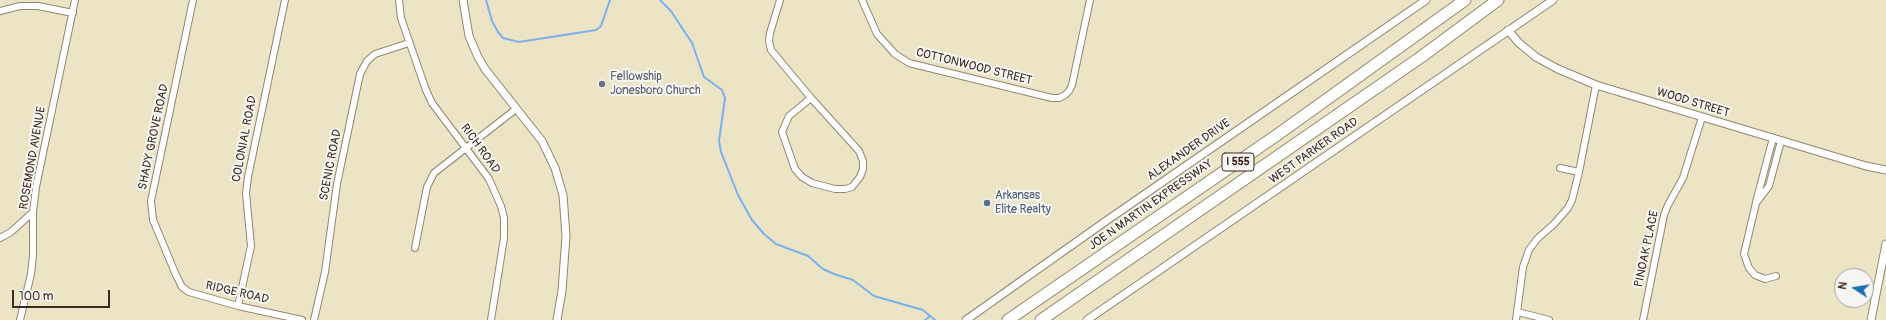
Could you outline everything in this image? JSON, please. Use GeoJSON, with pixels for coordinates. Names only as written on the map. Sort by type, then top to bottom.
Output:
{"type":"FeatureCollection","features":[{"type":"Feature","properties":{"kind":"highway","name":"JOE N MARTIN EXPRESSWAY"},"geometry":{"type":"LineString","coordinates":[[1008,320],[1277,134],[1465,0]]}},
{"type":"Feature","properties":{"kind":"highway"},"geometry":{"type":"LineString","coordinates":[[1479,15],[1498,0]]}},
{"type":"Feature","properties":{"kind":"highway"},"geometry":{"type":"LineString","coordinates":[[1479,15],[1505,0]]}},
{"type":"Feature","properties":{"kind":"highway","name":"I 555"},"geometry":{"type":"LineString","coordinates":[[1041,320],[1421,57],[1479,15]]}},
{"type":"Feature","properties":{"kind":"street","name":"ROSEMOND AVENUE"},"geometry":{"type":"LineString","coordinates":[[20,320],[31,274],[33,255],[33,212],[36,187],[75,0]]}},
{"type":"Feature","properties":{"kind":"street","name":"SHADY GROVE ROAD"},"geometry":{"type":"LineString","coordinates":[[176,275],[153,220],[151,201],[193,0]]}},
{"type":"Feature","properties":{"kind":"street","name":"COLONIAL ROAD"},"geometry":{"type":"LineString","coordinates":[[238,306],[251,246],[246,193],[248,177],[285,0]]}},
{"type":"Feature","properties":{"kind":"street","name":"RICH ROAD"},"geometry":{"type":"LineString","coordinates":[[399,0],[401,18],[409,43],[422,81],[432,103],[493,184],[498,197],[504,218],[504,238],[491,320]]}},
{"type":"Feature","properties":{"kind":"street"},"geometry":{"type":"LineString","coordinates":[[462,0],[469,36],[478,57],[485,69],[542,141],[554,168],[563,195],[566,236],[562,291],[557,320]]}},
{"type":"Feature","properties":{"kind":"street"},"geometry":{"type":"LineString","coordinates":[[780,0],[770,33],[769,41],[771,50],[810,98],[859,151],[863,161],[863,169],[860,177],[852,187],[845,189],[812,183],[802,177],[796,169],[782,132],[789,116],[810,98]]}},
{"type":"Feature","properties":{"kind":"street","name":"COTTONWOOD STREET"},"geometry":{"type":"LineString","coordinates":[[862,0],[877,34],[895,54],[909,62],[1052,98],[1059,98],[1065,95],[1072,85],[1090,0]]}},
{"type":"Feature","properties":{"kind":"street","name":"ALEXANDER DRIVE"},"geometry":{"type":"LineString","coordinates":[[966,320],[1100,225],[1426,0]]}},
{"type":"Feature","properties":{"kind":"street","name":"WEST PARKER ROAD"},"geometry":{"type":"LineString","coordinates":[[1087,320],[1553,0]]}},
{"type":"Feature","properties":{"kind":"street"},"geometry":{"type":"LineString","coordinates":[[0,11],[20,6],[38,6],[73,13]]}},
{"type":"Feature","properties":{"kind":"street","name":"WOOD STREET"},"geometry":{"type":"LineString","coordinates":[[1508,30],[1518,44],[1536,57],[1558,69],[1596,85],[1772,138],[1886,170]]}},
{"type":"Feature","properties":{"kind":"street","name":"SCENIC ROAD"},"geometry":{"type":"LineString","coordinates":[[314,320],[325,272],[337,184],[360,74],[367,61],[375,54],[409,43]]}},
{"type":"Feature","properties":{"kind":"street"},"geometry":{"type":"LineString","coordinates":[[1516,320],[1523,267],[1529,250],[1568,208],[1572,200],[1596,85]]}},
{"type":"Feature","properties":{"kind":"street"},"geometry":{"type":"LineString","coordinates":[[415,248],[430,179],[440,168],[516,109]]}},
{"type":"Feature","properties":{"kind":"street","name":"PINOAK PLACE"},"geometry":{"type":"LineString","coordinates":[[1643,320],[1664,216],[1668,205],[1683,178],[1702,117]]}},
{"type":"Feature","properties":{"kind":"street"},"geometry":{"type":"LineString","coordinates":[[1772,138],[1745,246],[1745,260],[1755,275],[1765,279],[1776,276]]}},
{"type":"Feature","properties":{"kind":"street"},"geometry":{"type":"LineString","coordinates":[[1756,203],[1769,186],[1781,140]]}},
{"type":"Feature","properties":{"kind":"street"},"geometry":{"type":"LineString","coordinates":[[1560,168],[1579,172]]}},
{"type":"Feature","properties":{"kind":"street"},"geometry":{"type":"LineString","coordinates":[[0,238],[11,232],[33,212]]}},
{"type":"Feature","properties":{"kind":"street"},"geometry":{"type":"LineString","coordinates":[[1871,320],[1886,244]]}},
{"type":"Feature","properties":{"kind":"street","name":"RIDGE ROAD"},"geometry":{"type":"LineString","coordinates":[[176,275],[182,287],[189,292],[238,306],[302,320]]}},
{"type":"Feature","properties":{"kind":"street"},"geometry":{"type":"LineString","coordinates":[[1518,312],[1549,320]]}},
{"type":"Feature","properties":{"kind":"waterway"},"geometry":{"type":"LineString","coordinates":[[486,0],[492,21],[498,32],[503,38],[519,42],[596,30],[601,26],[610,0]]}},
{"type":"Feature","properties":{"kind":"waterway"},"geometry":{"type":"LineString","coordinates":[[660,0],[671,11],[692,43],[704,77],[722,90],[725,98],[719,141],[721,152],[738,195],[752,220],[764,234],[776,244],[808,256],[823,269],[853,280],[874,296],[923,310],[935,320]]}},
{"type":"Feature","properties":{"kind":"waterway"},"geometry":{"type":"LineString","coordinates":[[925,320],[930,316]]}},
{"type":"Feature","properties":{"kind":"place","name":"Fellowship Jonesboro Church"},"geometry":{"type":"Point","coordinates":[602,84]}},
{"type":"Feature","properties":{"kind":"place","name":"Arkansas Elite Realty"},"geometry":{"type":"Point","coordinates":[987,203]}}]}
